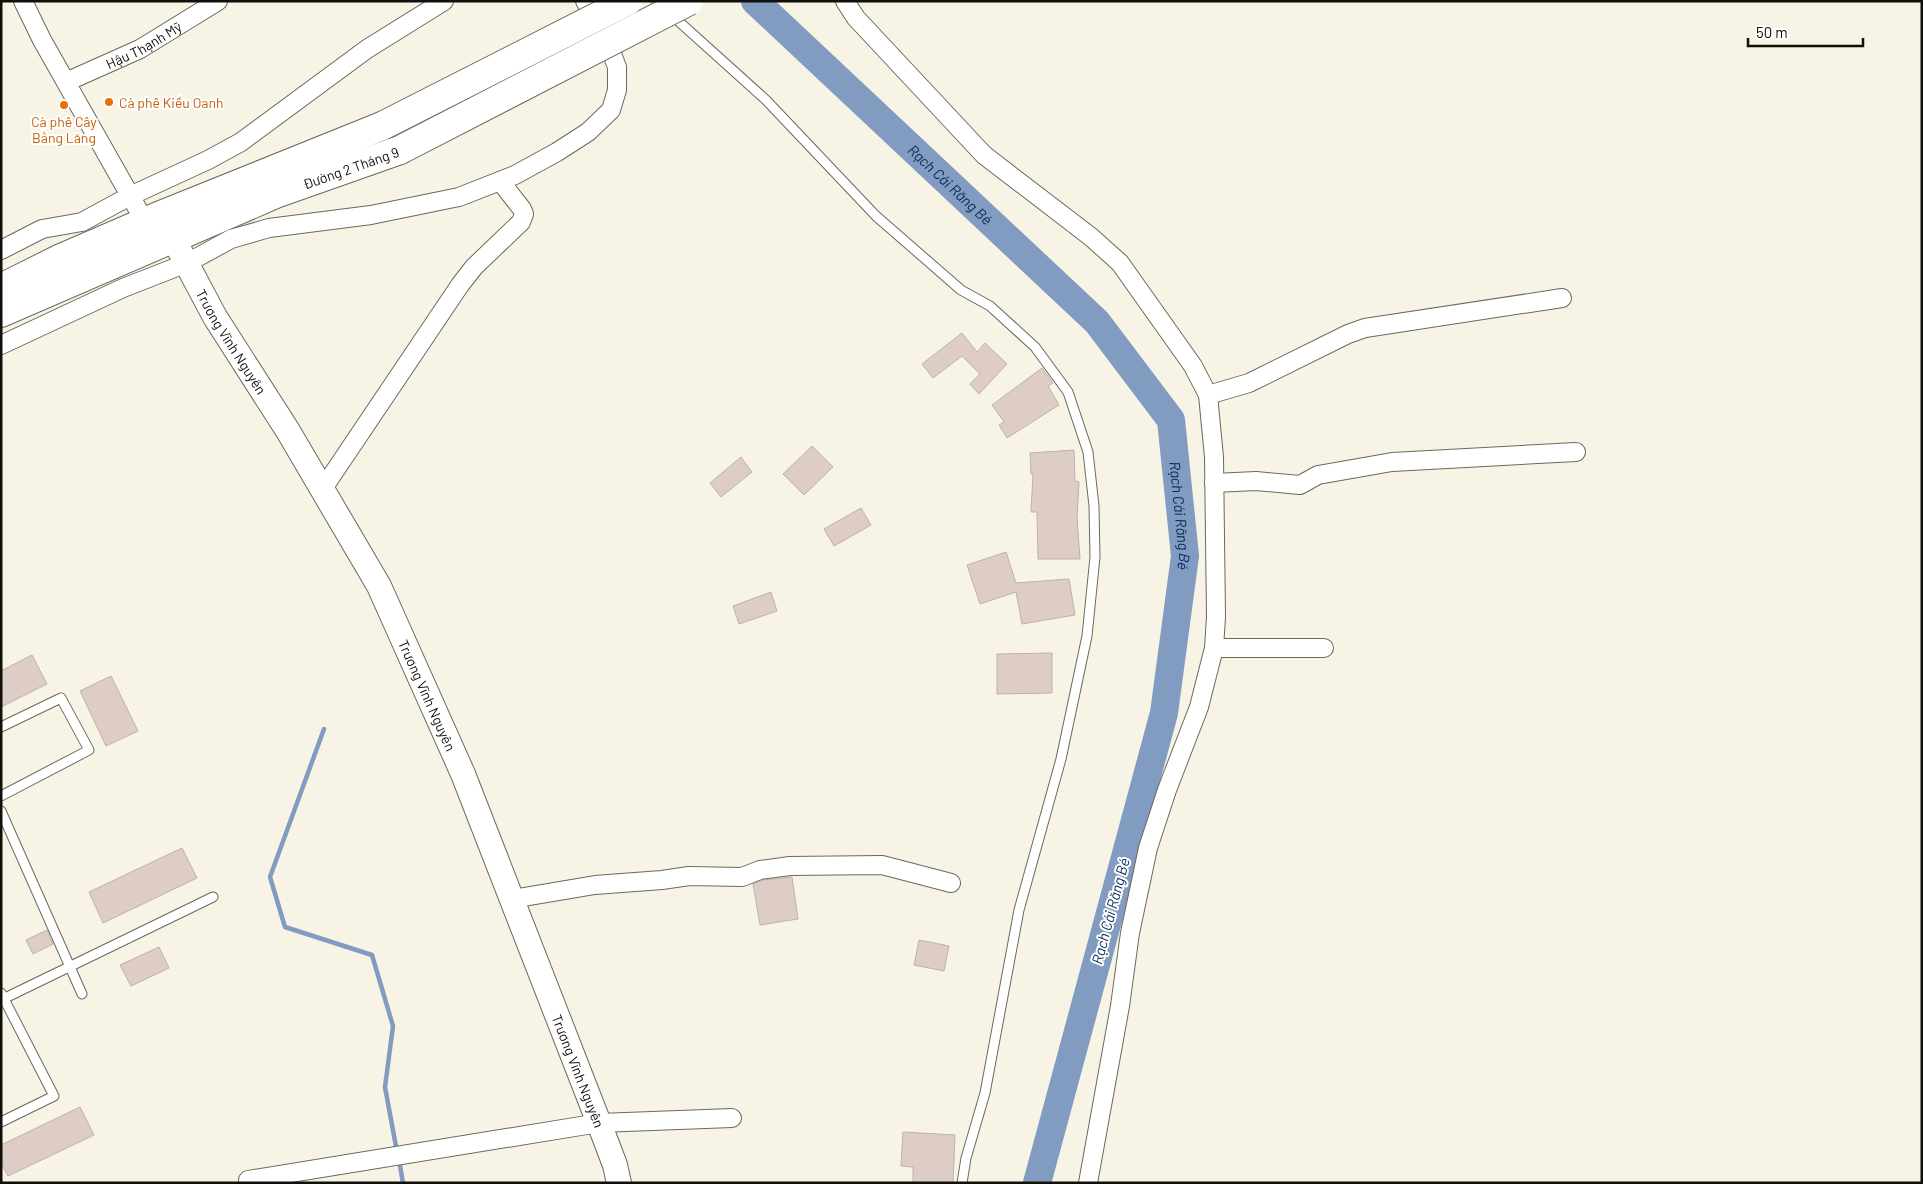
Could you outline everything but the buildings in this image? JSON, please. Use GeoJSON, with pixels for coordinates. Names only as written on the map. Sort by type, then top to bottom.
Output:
{"type":"FeatureCollection","features":[{"type":"Feature","properties":{"kind":"highway","name":"Đường 2 Tháng 9"},"geometry":{"type":"LineString","coordinates":[[1,288],[145,222],[382,126],[628,1]]}},
{"type":"Feature","properties":{"kind":"highway","name":"Đường 2 Tháng 9"},"geometry":{"type":"LineString","coordinates":[[1,313],[278,193],[400,150],[689,1]]}},
{"type":"Feature","properties":{"kind":"street"},"geometry":{"type":"LineString","coordinates":[[23,1],[42,40],[145,222]]}},
{"type":"Feature","properties":{"kind":"street","name":"Hậu Thạnh Mỹ"},"geometry":{"type":"LineString","coordinates":[[66,82],[140,49],[218,1]]}},
{"type":"Feature","properties":{"kind":"street"},"geometry":{"type":"LineString","coordinates":[[1,250],[42,229],[82,222],[130,196],[208,160],[241,142],[367,49],[444,1]]}},
{"type":"Feature","properties":{"kind":"street"},"geometry":{"type":"LineString","coordinates":[[1,345],[123,288],[186,263],[231,240],[269,228],[372,215],[459,197],[515,175],[572,142],[588,132],[611,110],[617,90],[617,67],[605,36],[584,1]]}},
{"type":"Feature","properties":{"kind":"street"},"geometry":{"type":"LineString","coordinates":[[845,1],[856,18],[984,155],[1090,237],[1120,263],[1193,366],[1208,395],[1214,457],[1216,617],[1214,648],[1199,707],[1167,790],[1148,848],[1130,933],[1120,1006],[1088,1183]]}},
{"type":"Feature","properties":{"kind":"street"},"geometry":{"type":"LineString","coordinates":[[322,490],[460,285],[474,267],[521,222],[524,214],[522,209],[500,181]]}},
{"type":"Feature","properties":{"kind":"street"},"geometry":{"type":"LineString","coordinates":[[231,240],[245,207]]}},
{"type":"Feature","properties":{"kind":"street"},"geometry":{"type":"LineString","coordinates":[[49,265],[82,222]]}},
{"type":"Feature","properties":{"kind":"street","name":"Trương Vĩnh Nguyên"},"geometry":{"type":"LineString","coordinates":[[173,238],[215,318],[288,431],[379,586],[463,774],[599,1123],[615,1165],[619,1183]]}},
{"type":"Feature","properties":{"kind":"street"},"geometry":{"type":"LineString","coordinates":[[1208,395],[1250,383],[1348,334],[1365,328],[1562,298]]}},
{"type":"Feature","properties":{"kind":"street"},"geometry":{"type":"LineString","coordinates":[[1214,483],[1256,481],[1300,485],[1318,475],[1392,462],[1576,452]]}},
{"type":"Feature","properties":{"kind":"street"},"geometry":{"type":"LineString","coordinates":[[1214,648],[1324,648]]}},
{"type":"Feature","properties":{"kind":"street"},"geometry":{"type":"LineString","coordinates":[[512,899],[595,885],[689,876],[742,877],[760,870],[790,866],[882,865],[951,883]]}},
{"type":"Feature","properties":{"kind":"street"},"geometry":{"type":"LineString","coordinates":[[248,1180],[599,1123],[732,1118]]}},
{"type":"Feature","properties":{"kind":"lane"},"geometry":{"type":"LineString","coordinates":[[656,1],[766,100],[876,216],[961,290],[990,306],[1035,347],[1068,392],[1088,452],[1094,506],[1095,557],[1087,636],[1061,759],[1019,910],[985,1093],[966,1158],[962,1183]]}},
{"type":"Feature","properties":{"kind":"lane"},"geometry":{"type":"LineString","coordinates":[[1,727],[61,698],[89,750],[1,796]]}},
{"type":"Feature","properties":{"kind":"lane"},"geometry":{"type":"LineString","coordinates":[[1,811],[82,994]]}},
{"type":"Feature","properties":{"kind":"lane"},"geometry":{"type":"LineString","coordinates":[[1,1122],[54,1096],[2,997],[70,967],[213,897]]}},
{"type":"Feature","properties":{"kind":"waterway","name":"Rạch Cái Răng Bé"},"geometry":{"type":"LineString","coordinates":[[755,1],[1097,322],[1171,420],[1185,556],[1164,713],[1037,1183]]}},
{"type":"Feature","properties":{"kind":"waterway"},"geometry":{"type":"LineString","coordinates":[[324,729],[270,877],[285,927],[372,955],[393,1026],[385,1087],[397,1152]]}},
{"type":"Feature","properties":{"kind":"waterway"},"geometry":{"type":"LineString","coordinates":[[399,1160],[403,1183]]}},
{"type":"Feature","properties":{"kind":"place","name":"Cà phê Kiều Oanh"},"geometry":{"type":"Point","coordinates":[109,102]}},
{"type":"Feature","properties":{"kind":"place","name":"Cà phê Cây Bằng Lăng"},"geometry":{"type":"Point","coordinates":[64,105]}}]}
